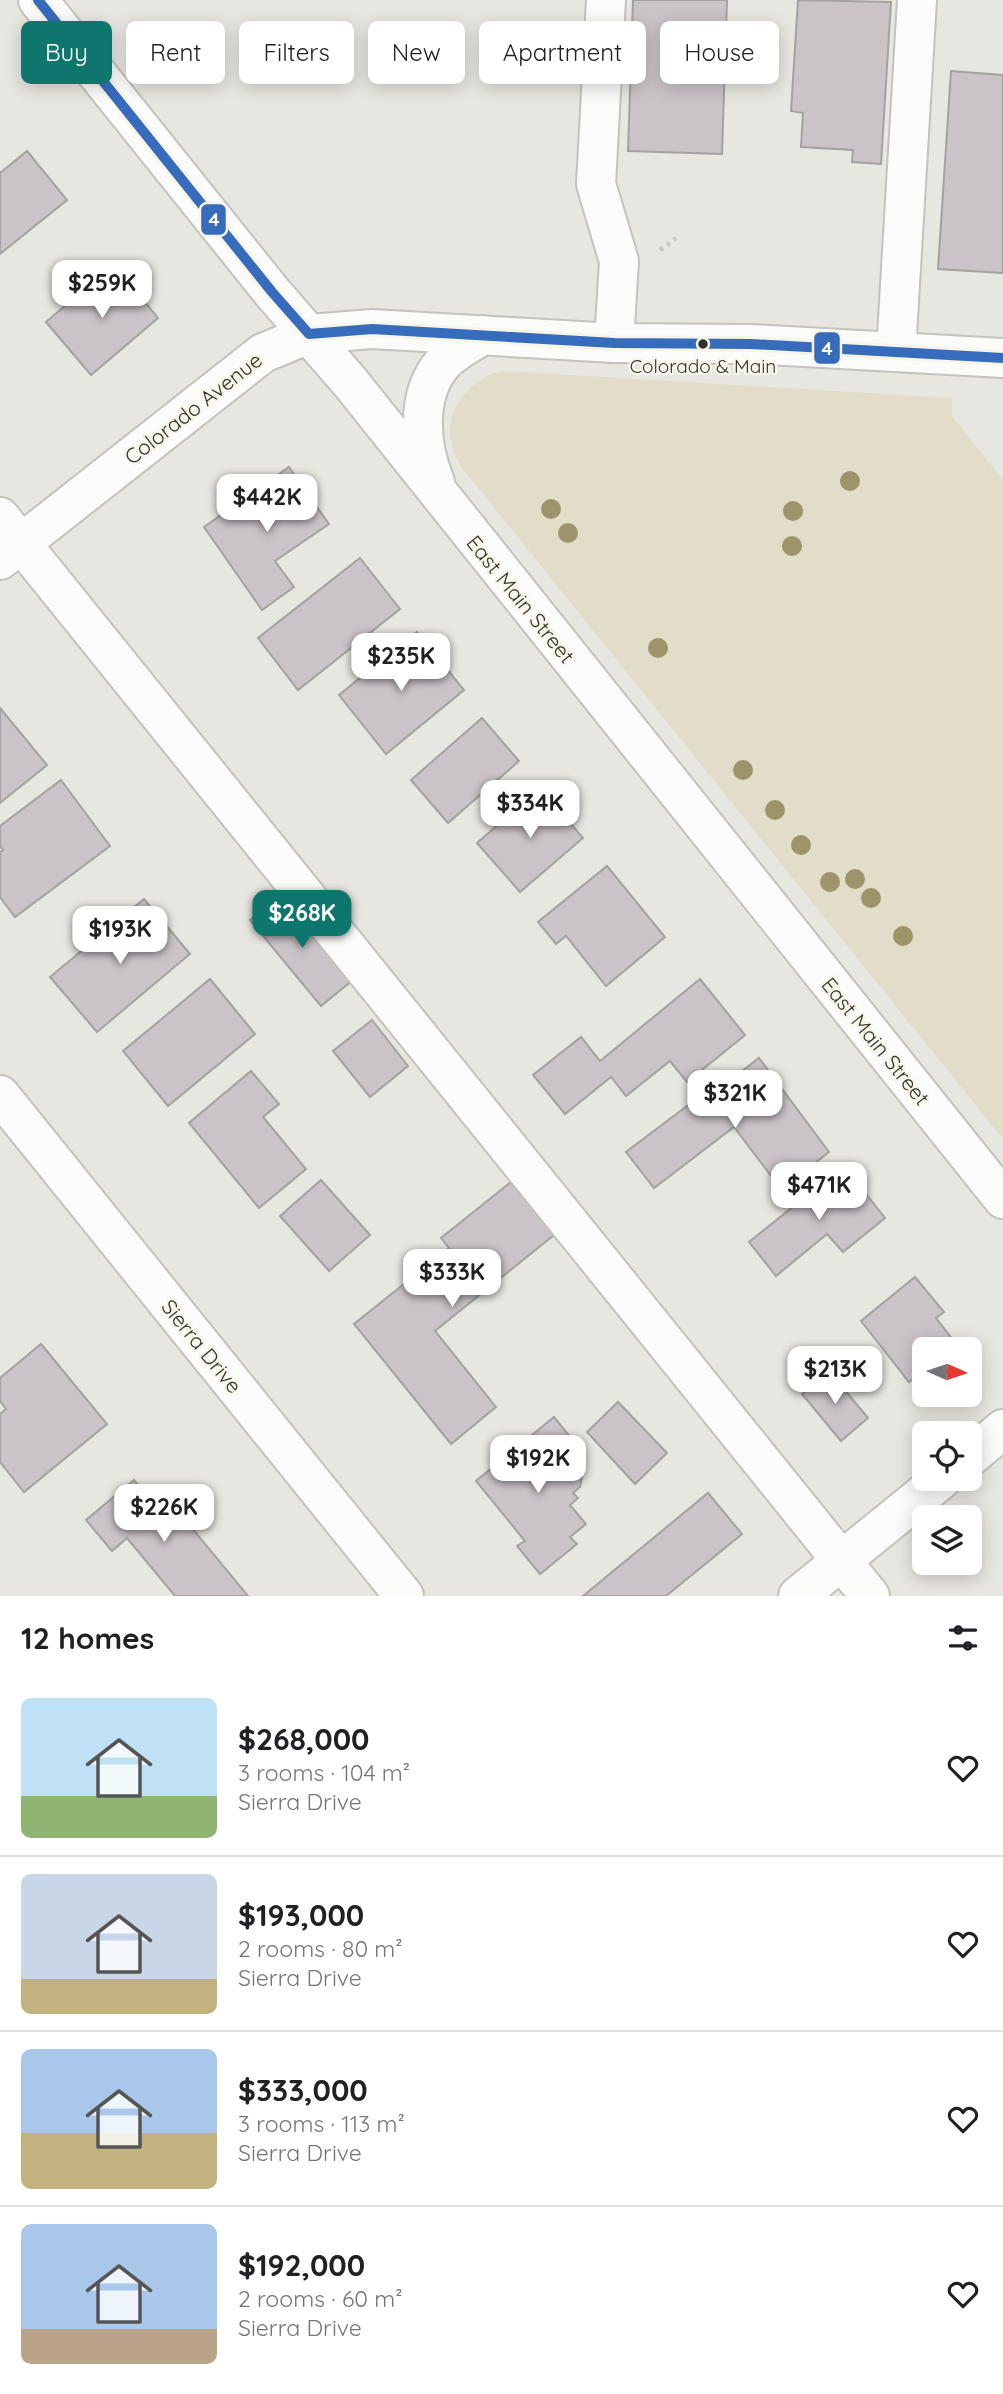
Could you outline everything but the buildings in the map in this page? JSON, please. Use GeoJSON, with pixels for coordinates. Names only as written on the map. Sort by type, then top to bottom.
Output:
{"type":"FeatureCollection","features":[{"type":"Feature","properties":{"kind":"street","name":"East Main Street"},"geometry":{"type":"LineString","coordinates":[[38,0],[1003,1199]]}},
{"type":"Feature","properties":{"kind":"street"},"geometry":{"type":"LineString","coordinates":[[606,0],[596,184],[619,261],[614,343]]}},
{"type":"Feature","properties":{"kind":"street"},"geometry":{"type":"LineString","coordinates":[[896,352],[917,0]]}},
{"type":"Feature","properties":{"kind":"street","name":"Colorado Avenue"},"geometry":{"type":"LineString","coordinates":[[7,540],[263,353],[309,334],[372,329],[614,343],[751,344],[1003,358]]}},
{"type":"Feature","properties":{"kind":"street"},"geometry":{"type":"LineString","coordinates":[[442,500],[430,472],[423,442],[426,400],[435,375],[443,363],[483,335]]}},
{"type":"Feature","properties":{"kind":"street"},"geometry":{"type":"LineString","coordinates":[[7,540],[870,1596]]}},
{"type":"Feature","properties":{"kind":"street","name":"Sierra Drive"},"geometry":{"type":"LineString","coordinates":[[0,1095],[404,1596]]}},
{"type":"Feature","properties":{"kind":"street"},"geometry":{"type":"LineString","coordinates":[[982,1447],[1003,1429]]}},
{"type":"Feature","properties":{"kind":"street"},"geometry":{"type":"LineString","coordinates":[[799,1596],[927,1491]]}},
{"type":"Feature","properties":{"kind":"path"},"geometry":{"type":"LineString","coordinates":[[651,258],[676,238]]}},
{"type":"Feature","properties":{"kind":"shaded area"},"geometry":{"type":"Polygon","coordinates":[[[503,371],[952,398],[952,416],[1003,480],[1003,1139],[462,468],[450,436],[453,413],[473,386],[492,374],[503,371]]]}},
{"type":"Feature","properties":{"kind":"transit line","name":"4"},"geometry":{"type":"LineString","coordinates":[[38,0],[272,292],[309,334],[372,329],[614,343],[751,344],[1003,358]]}},
{"type":"Feature","properties":{"kind":"place","name":"Colorado & Main"},"geometry":{"type":"Point","coordinates":[703,344]}}]}
